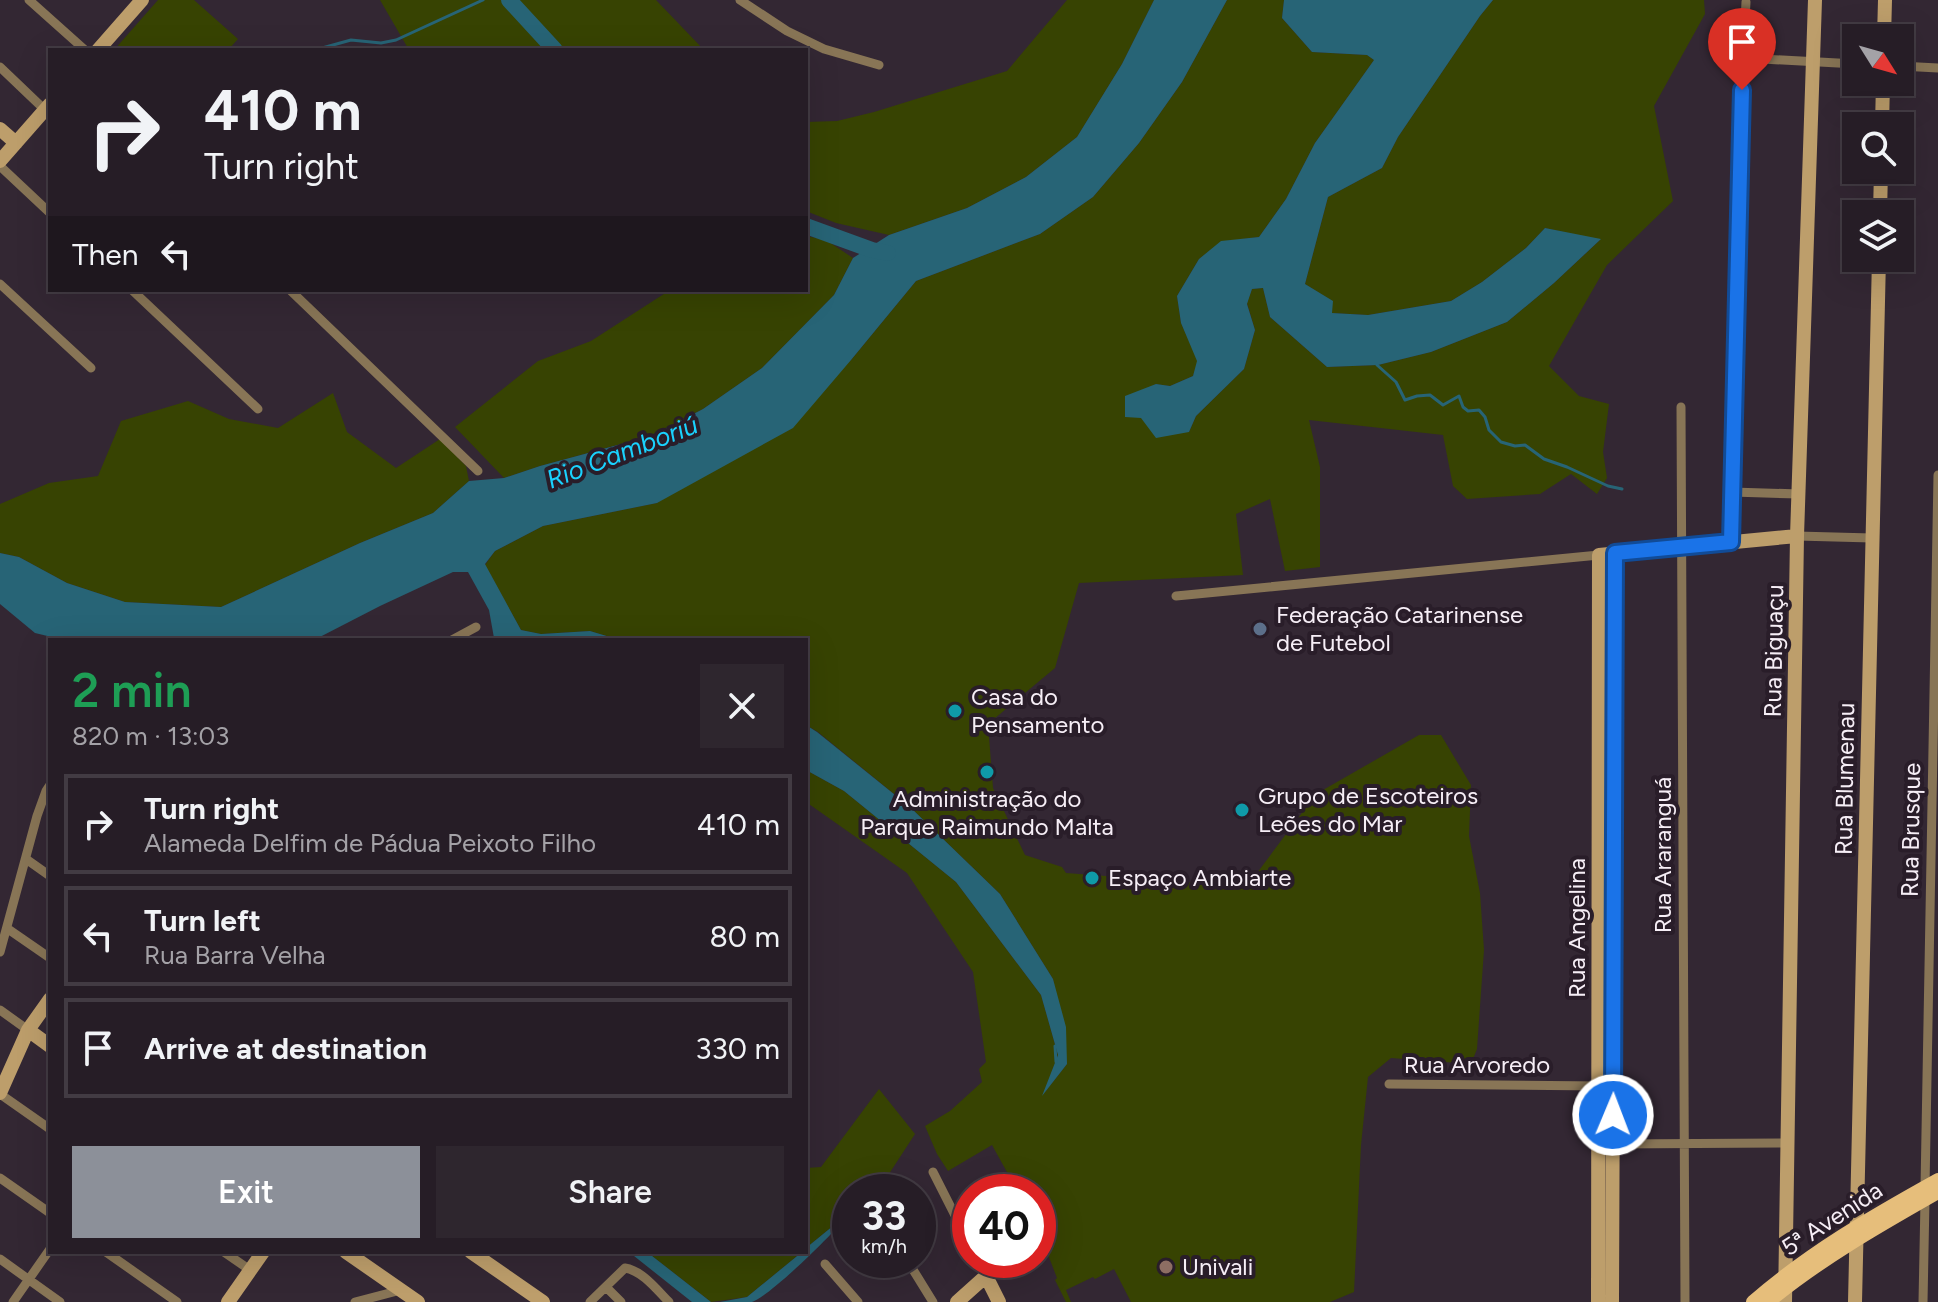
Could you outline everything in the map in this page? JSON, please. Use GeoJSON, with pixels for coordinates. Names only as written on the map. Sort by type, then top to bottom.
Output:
{"type":"FeatureCollection","features":[{"type":"Feature","properties":{"kind":"main road","name":"5ª Avenida"},"geometry":{"type":"LineString","coordinates":[[1768,1302],[1856,1233],[1931,1190]]}},
{"type":"Feature","properties":{"kind":"main road","name":"5ª Avenida"},"geometry":{"type":"LineString","coordinates":[[1753,1302],[1785,1289]]}},
{"type":"Feature","properties":{"kind":"street"},"geometry":{"type":"LineString","coordinates":[[29,0],[83,48]]}},
{"type":"Feature","properties":{"kind":"street"},"geometry":{"type":"LineString","coordinates":[[100,48],[142,0]]}},
{"type":"Feature","properties":{"kind":"street"},"geometry":{"type":"LineString","coordinates":[[740,0],[787,31],[824,49],[879,65]]}},
{"type":"Feature","properties":{"kind":"street","name":"Rua Biguaçu"},"geometry":{"type":"LineString","coordinates":[[1785,1289],[1797,536],[1815,0]]}},
{"type":"Feature","properties":{"kind":"street"},"geometry":{"type":"LineString","coordinates":[[1884,24],[1885,0]]}},
{"type":"Feature","properties":{"kind":"street"},"geometry":{"type":"LineString","coordinates":[[1731,542],[1746,2]]}},
{"type":"Feature","properties":{"kind":"street"},"geometry":{"type":"LineString","coordinates":[[1743,58],[1842,63]]}},
{"type":"Feature","properties":{"kind":"street"},"geometry":{"type":"LineString","coordinates":[[0,67],[48,107],[0,164],[48,211]]}},
{"type":"Feature","properties":{"kind":"street"},"geometry":{"type":"LineString","coordinates":[[1914,67],[1938,68]]}},
{"type":"Feature","properties":{"kind":"street"},"geometry":{"type":"LineString","coordinates":[[0,129],[16,143]]}},
{"type":"Feature","properties":{"kind":"street","name":"Rua Blumenau"},"geometry":{"type":"LineString","coordinates":[[1855,1302],[1879,272]]}},
{"type":"Feature","properties":{"kind":"street"},"geometry":{"type":"LineString","coordinates":[[0,284],[91,368]]}},
{"type":"Feature","properties":{"kind":"street"},"geometry":{"type":"LineString","coordinates":[[134,292],[258,409]]}},
{"type":"Feature","properties":{"kind":"street"},"geometry":{"type":"LineString","coordinates":[[292,292],[478,471]]}},
{"type":"Feature","properties":{"kind":"street","name":"Rua Araranguá"},"geometry":{"type":"LineString","coordinates":[[1681,407],[1685,1302]]}},
{"type":"Feature","properties":{"kind":"street","name":"Rua Brusque"},"geometry":{"type":"LineString","coordinates":[[1923,1302],[1931,1190],[1938,475]]}},
{"type":"Feature","properties":{"kind":"street"},"geometry":{"type":"LineString","coordinates":[[1732,492],[1799,494]]}},
{"type":"Feature","properties":{"kind":"street"},"geometry":{"type":"LineString","coordinates":[[1176,596],[1797,536],[1872,538]]}},
{"type":"Feature","properties":{"kind":"street","name":"Rua Angelina"},"geometry":{"type":"LineString","coordinates":[[1606,948],[1615,553]]}},
{"type":"Feature","properties":{"kind":"street","name":"Rua Angelina"},"geometry":{"type":"LineString","coordinates":[[1598,1302],[1606,1086],[1599,555]]}},
{"type":"Feature","properties":{"kind":"street"},"geometry":{"type":"LineString","coordinates":[[456,638],[476,627]]}},
{"type":"Feature","properties":{"kind":"street"},"geometry":{"type":"LineString","coordinates":[[0,952],[48,793]]}},
{"type":"Feature","properties":{"kind":"street"},"geometry":{"type":"LineString","coordinates":[[26,859],[48,875]]}},
{"type":"Feature","properties":{"kind":"street"},"geometry":{"type":"LineString","coordinates":[[8,929],[48,957]]}},
{"type":"Feature","properties":{"kind":"street"},"geometry":{"type":"LineString","coordinates":[[48,1002],[28,1030],[0,1094],[48,1128]]}},
{"type":"Feature","properties":{"kind":"street"},"geometry":{"type":"LineString","coordinates":[[0,1010],[48,1045]]}},
{"type":"Feature","properties":{"kind":"street","name":"Rua Arvoredo"},"geometry":{"type":"LineString","coordinates":[[1389,1084],[1606,1086]]}},
{"type":"Feature","properties":{"kind":"street","name":"Rua Angelina"},"geometry":{"type":"LineString","coordinates":[[1606,1086],[1613,1144],[1612,1302]]}},
{"type":"Feature","properties":{"kind":"street"},"geometry":{"type":"LineString","coordinates":[[1613,1144],[1788,1143]]}},
{"type":"Feature","properties":{"kind":"street"},"geometry":{"type":"LineString","coordinates":[[933,1172],[952,1209]]}},
{"type":"Feature","properties":{"kind":"street"},"geometry":{"type":"LineString","coordinates":[[0,1178],[48,1212]]}},
{"type":"Feature","properties":{"kind":"street"},"geometry":{"type":"LineString","coordinates":[[13,1302],[48,1252]]}},
{"type":"Feature","properties":{"kind":"street"},"geometry":{"type":"LineString","coordinates":[[109,1254],[177,1302]]}},
{"type":"Feature","properties":{"kind":"street"},"geometry":{"type":"LineString","coordinates":[[227,1254],[250,1270]]}},
{"type":"Feature","properties":{"kind":"street"},"geometry":{"type":"LineString","coordinates":[[228,1302],[262,1254]]}},
{"type":"Feature","properties":{"kind":"street"},"geometry":{"type":"LineString","coordinates":[[349,1254],[418,1302]]}},
{"type":"Feature","properties":{"kind":"street"},"geometry":{"type":"LineString","coordinates":[[474,1254],[543,1302]]}},
{"type":"Feature","properties":{"kind":"street"},"geometry":{"type":"LineString","coordinates":[[0,1259],[60,1302]]}},
{"type":"Feature","properties":{"kind":"street"},"geometry":{"type":"LineString","coordinates":[[825,1264],[858,1302]]}},
{"type":"Feature","properties":{"kind":"street"},"geometry":{"type":"LineString","coordinates":[[590,1302],[625,1268],[640,1274],[669,1302]]}},
{"type":"Feature","properties":{"kind":"street"},"geometry":{"type":"LineString","coordinates":[[918,1278],[933,1302]]}},
{"type":"Feature","properties":{"kind":"street"},"geometry":{"type":"LineString","coordinates":[[957,1302],[984,1278]]}},
{"type":"Feature","properties":{"kind":"street"},"geometry":{"type":"LineString","coordinates":[[987,1278],[999,1302]]}},
{"type":"Feature","properties":{"kind":"street"},"geometry":{"type":"LineString","coordinates":[[606,1287],[621,1302]]}},
{"type":"Feature","properties":{"kind":"street"},"geometry":{"type":"LineString","coordinates":[[355,1302],[401,1290]]}},
{"type":"Feature","properties":{"kind":"green space"},"geometry":{"type":"Polygon","coordinates":[[[158,0],[194,0],[238,39],[230,48],[116,48],[158,0]]]}},
{"type":"Feature","properties":{"kind":"green space"},"geometry":{"type":"Polygon","coordinates":[[[380,0],[656,0],[702,48],[408,48],[380,0]]]}},
{"type":"Feature","properties":{"kind":"green space"},"geometry":{"type":"Polygon","coordinates":[[[1067,0],[1154,0],[1122,64],[1077,137],[1026,177],[967,208],[889,235],[836,223],[808,212],[808,122],[837,121],[874,112],[1007,71],[1067,0]]]}},
{"type":"Feature","properties":{"kind":"green space"},"geometry":{"type":"Polygon","coordinates":[[[1227,0],[1284,0],[1282,18],[1312,52],[1367,55],[1374,60],[1315,143],[1286,199],[1259,237],[1221,242],[1199,259],[1177,296],[1181,323],[1198,361],[1193,376],[1170,386],[1155,384],[1141,418],[1189,432],[1196,416],[1244,369],[1255,330],[1247,303],[1252,289],[1263,288],[1270,317],[1327,367],[1378,365],[1431,352],[1507,322],[1600,240],[1545,228],[1526,248],[1451,301],[1368,315],[1332,313],[1332,301],[1305,284],[1328,197],[1382,168],[1398,137],[1493,0],[1704,0],[1705,14],[1654,106],[1673,201],[1607,265],[1549,366],[1579,396],[1609,404],[1603,452],[1607,478],[1597,494],[1571,474],[1540,494],[1467,499],[1453,486],[1443,435],[1309,420],[1320,467],[1320,567],[1285,571],[1270,499],[1236,514],[1243,575],[1079,583],[1055,668],[988,724],[993,788],[1025,855],[1062,867],[1066,873],[1212,884],[1257,873],[1316,794],[1419,735],[1441,735],[1471,785],[1469,836],[1480,893],[1484,950],[1477,1049],[1471,1064],[1391,1058],[1368,1077],[1361,1145],[1354,1292],[1330,1302],[1131,1302],[1114,1269],[1066,1290],[1071,1302],[1066,1302],[1055,1280],[1056,1174],[1008,1174],[992,1145],[948,1171],[925,1126],[950,1111],[982,1082],[979,1069],[986,1062],[973,972],[907,873],[808,803],[808,771],[844,791],[956,882],[1041,995],[1058,1055],[1044,1093],[1067,1064],[1053,979],[1000,894],[910,807],[808,726],[808,638],[613,638],[590,631],[541,634],[521,630],[485,565],[495,551],[543,526],[657,503],[851,360],[916,281],[1040,234],[1093,197],[1139,143],[1182,82],[1227,0]]]}},
{"type":"Feature","properties":{"kind":"green space"},"geometry":{"type":"Polygon","coordinates":[[[808,236],[826,240],[853,258],[834,295],[762,368],[703,409],[650,436],[504,478],[455,427],[538,361],[591,341],[667,292],[808,292],[808,236]]]}},
{"type":"Feature","properties":{"kind":"green space"},"geometry":{"type":"Polygon","coordinates":[[[333,393],[347,432],[396,468],[440,439],[466,466],[469,481],[433,513],[221,607],[125,602],[67,583],[19,557],[0,553],[0,504],[49,483],[98,476],[121,421],[188,401],[229,419],[278,428],[333,393]]]}},
{"type":"Feature","properties":{"kind":"green space"},"geometry":{"type":"Polygon","coordinates":[[[879,1089],[915,1134],[889,1174],[832,1174],[832,1227],[808,1246],[808,1168],[821,1167],[879,1089]]]}},
{"type":"Feature","properties":{"kind":"green space"},"geometry":{"type":"Polygon","coordinates":[[[650,1254],[800,1254],[747,1297],[711,1302],[650,1254]]]}},
{"type":"Feature","properties":{"kind":"water","name":"Rio Camboriú"},"geometry":{"type":"Polygon","coordinates":[[[1154,0],[1227,0],[1182,82],[1139,143],[1093,197],[1040,234],[916,281],[793,428],[657,503],[543,526],[495,551],[485,564],[521,630],[541,634],[590,631],[613,638],[494,638],[489,610],[468,572],[453,572],[318,638],[56,638],[35,633],[0,604],[0,553],[19,557],[67,583],[125,602],[221,607],[433,513],[469,481],[504,478],[651,436],[703,409],[762,368],[834,295],[853,258],[889,235],[967,208],[1026,177],[1077,137],[1122,64],[1154,0]]]}},
{"type":"Feature","properties":{"kind":"water"},"geometry":{"type":"Polygon","coordinates":[[[1284,0],[1493,0],[1398,137],[1382,168],[1328,197],[1305,284],[1333,301],[1332,313],[1368,315],[1451,301],[1526,248],[1545,228],[1601,239],[1507,322],[1431,352],[1378,365],[1327,367],[1270,317],[1263,288],[1252,289],[1247,304],[1255,330],[1244,369],[1196,416],[1189,432],[1156,438],[1141,418],[1125,417],[1125,396],[1156,384],[1170,386],[1193,376],[1197,361],[1181,323],[1177,296],[1199,259],[1221,241],[1259,237],[1286,199],[1315,143],[1374,60],[1367,55],[1312,52],[1282,18],[1284,0]]]}},
{"type":"Feature","properties":{"kind":"water"},"geometry":{"type":"Polygon","coordinates":[[[808,726],[910,807],[1000,894],[1053,979],[1066,1027],[1067,1064],[1042,1096],[1058,1055],[1041,995],[956,882],[844,791],[808,771],[808,726]]]}},
{"type":"Feature","properties":{"kind":"water"},"geometry":{"type":"Polygon","coordinates":[[[832,1227],[832,1233],[804,1261],[761,1297],[752,1302],[720,1302],[747,1297],[800,1254],[808,1254],[808,1246],[832,1227]]]}},
{"type":"Feature","properties":{"kind":"water"},"geometry":{"type":"Polygon","coordinates":[[[632,1254],[650,1254],[711,1302],[692,1302],[632,1254]]]}},
{"type":"Feature","properties":{"kind":"waterway"},"geometry":{"type":"LineString","coordinates":[[322,48],[351,40],[381,43],[396,40],[483,0]]}},
{"type":"Feature","properties":{"kind":"waterway"},"geometry":{"type":"LineString","coordinates":[[509,0],[553,48]]}},
{"type":"Feature","properties":{"kind":"waterway"},"geometry":{"type":"LineString","coordinates":[[808,227],[888,253]]}},
{"type":"Feature","properties":{"kind":"waterway"},"geometry":{"type":"LineString","coordinates":[[1377,365],[1396,382],[1405,400],[1430,395],[1443,405],[1459,396],[1468,411],[1479,410],[1489,430],[1501,442],[1525,445],[1544,459],[1622,489]]}},
{"type":"Feature","properties":{"kind":"waterway"},"geometry":{"type":"LineString","coordinates":[[1055,1046],[1056,1062]]}},
{"type":"Feature","properties":{"kind":"place","name":"Federação Catarinense de Futebol"},"geometry":{"type":"Point","coordinates":[1260,629]}},
{"type":"Feature","properties":{"kind":"place","name":"Casa do Pensamento"},"geometry":{"type":"Point","coordinates":[955,711]}},
{"type":"Feature","properties":{"kind":"place","name":"Administração do Parque Raimundo Malta"},"geometry":{"type":"Point","coordinates":[987,772]}},
{"type":"Feature","properties":{"kind":"place","name":"Grupo de Escoteiros Leões do Mar"},"geometry":{"type":"Point","coordinates":[1242,810]}},
{"type":"Feature","properties":{"kind":"place","name":"Espaço Ambiarte"},"geometry":{"type":"Point","coordinates":[1092,878]}},
{"type":"Feature","properties":{"kind":"place","name":"Univali"},"geometry":{"type":"Point","coordinates":[1166,1267]}},
{"type":"Feature","properties":{"kind":"route"},"geometry":{"type":"LineString","coordinates":[[1613,1115],[1615,553],[1731,542],[1742,90]]}}]}
